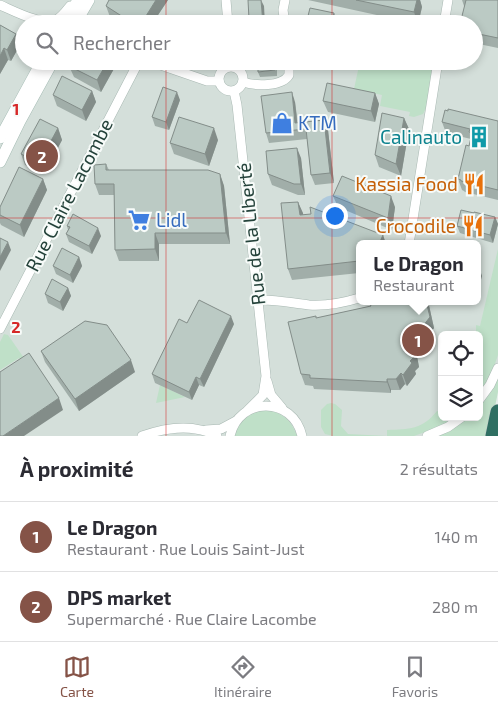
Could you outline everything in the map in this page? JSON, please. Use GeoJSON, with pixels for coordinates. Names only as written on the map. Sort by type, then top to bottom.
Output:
{"type":"FeatureCollection","features":[{"type":"Feature","properties":{"kind":"highway"},"geometry":{"type":"LineString","coordinates":[[493,436],[498,412]]}},
{"type":"Feature","properties":{"kind":"street"},"geometry":{"type":"LineString","coordinates":[[62,15],[76,0]]}},
{"type":"Feature","properties":{"kind":"street"},"geometry":{"type":"LineString","coordinates":[[68,15],[76,0]]}},
{"type":"Feature","properties":{"kind":"street"},"geometry":{"type":"LineString","coordinates":[[80,15],[89,0]]}},
{"type":"Feature","properties":{"kind":"street"},"geometry":{"type":"LineString","coordinates":[[226,0],[227,15]]}},
{"type":"Feature","properties":{"kind":"street"},"geometry":{"type":"LineString","coordinates":[[284,15],[285,0]]}},
{"type":"Feature","properties":{"kind":"street"},"geometry":{"type":"LineString","coordinates":[[446,15],[448,0]]}},
{"type":"Feature","properties":{"kind":"street"},"geometry":{"type":"LineString","coordinates":[[0,5],[24,15]]}},
{"type":"Feature","properties":{"kind":"street"},"geometry":{"type":"LineString","coordinates":[[0,138],[37,70]]}},
{"type":"Feature","properties":{"kind":"street"},"geometry":{"type":"LineString","coordinates":[[0,162],[20,121],[49,70]]}},
{"type":"Feature","properties":{"kind":"street","name":"Rue Claire Lacombe"},"geometry":{"type":"LineString","coordinates":[[0,329],[134,70]]}},
{"type":"Feature","properties":{"kind":"street"},"geometry":{"type":"LineString","coordinates":[[175,70],[207,81],[219,81]]}},
{"type":"Feature","properties":{"kind":"street"},"geometry":{"type":"LineString","coordinates":[[223,70],[219,81],[224,89],[234,91],[239,89],[243,82],[244,76],[240,70]]}},
{"type":"Feature","properties":{"kind":"street"},"geometry":{"type":"LineString","coordinates":[[243,82],[256,85],[281,82],[288,75],[288,70]]}},
{"type":"Feature","properties":{"kind":"street"},"geometry":{"type":"LineString","coordinates":[[409,240],[437,70]]}},
{"type":"Feature","properties":{"kind":"street","name":"Rue de la Liberté"},"geometry":{"type":"LineString","coordinates":[[234,91],[266,376],[271,395],[297,423],[302,436]]}},
{"type":"Feature","properties":{"kind":"street"},"geometry":{"type":"LineString","coordinates":[[258,300],[270,299],[317,305],[338,304],[356,299]]}},
{"type":"Feature","properties":{"kind":"street"},"geometry":{"type":"LineString","coordinates":[[483,395],[498,368]]}},
{"type":"Feature","properties":{"kind":"street","name":"Rue de la Liberté"},"geometry":{"type":"LineString","coordinates":[[236,421],[263,395],[266,376]]}},
{"type":"Feature","properties":{"kind":"street"},"geometry":{"type":"LineString","coordinates":[[248,410],[273,406],[284,410]]}},
{"type":"Feature","properties":{"kind":"street"},"geometry":{"type":"LineString","coordinates":[[142,436],[178,428],[221,429],[236,421]]}},
{"type":"Feature","properties":{"kind":"street"},"geometry":{"type":"LineString","coordinates":[[230,436],[236,421]]}},
{"type":"Feature","properties":{"kind":"street"},"geometry":{"type":"LineString","coordinates":[[427,436],[448,427],[456,421]]}},
{"type":"Feature","properties":{"kind":"street"},"geometry":{"type":"LineString","coordinates":[[203,430],[217,436]]}},
{"type":"Feature","properties":{"kind":"shaded area"},"geometry":{"type":"Polygon","coordinates":[[[0,0],[498,0],[498,367],[483,436],[0,436],[0,0]]]}},
{"type":"Feature","properties":{"kind":"green space"},"geometry":{"type":"Polygon","coordinates":[[[358,70],[432,70],[426,108],[423,114],[414,117],[409,116],[410,112],[380,106],[382,95],[354,89],[358,70]]]}},
{"type":"Feature","properties":{"kind":"green space"},"geometry":{"type":"Polygon","coordinates":[[[498,249],[498,355],[490,378],[483,389],[483,331],[476,331],[476,325],[480,326],[498,249]]]}},
{"type":"Feature","properties":{"kind":"green space"},"geometry":{"type":"Polygon","coordinates":[[[4,334],[8,335],[24,358],[22,362],[19,358],[0,370],[0,342],[4,334]]]}},
{"type":"Feature","properties":{"kind":"green space"},"geometry":{"type":"Polygon","coordinates":[[[498,377],[498,392],[489,436],[438,436],[463,421],[483,421],[483,402],[489,395],[498,377]]]}},
{"type":"Feature","properties":{"kind":"green space"},"geometry":{"type":"Polygon","coordinates":[[[160,385],[185,397],[156,403],[160,385]]]}},
{"type":"Feature","properties":{"kind":"green space"},"geometry":{"type":"Polygon","coordinates":[[[331,403],[342,410],[341,426],[348,434],[387,436],[333,436],[325,434],[321,427],[321,410],[331,403]]]}},
{"type":"Feature","properties":{"kind":"green space"},"geometry":{"type":"Polygon","coordinates":[[[266,410],[286,418],[297,436],[234,436],[242,421],[250,415],[266,410]]]}},
{"type":"Feature","properties":{"kind":"green space"},"geometry":{"type":"Polygon","coordinates":[[[437,411],[438,421],[449,421],[439,427],[414,436],[387,436],[387,430],[415,427],[426,422],[437,411]]]}},
{"type":"Feature","properties":{"kind":"building"},"geometry":{"type":"Polygon","coordinates":[[[109,0],[156,0],[147,15],[120,15],[106,6],[109,0]]]}},
{"type":"Feature","properties":{"kind":"building"},"geometry":{"type":"Polygon","coordinates":[[[248,0],[261,0],[262,15],[249,15],[248,0]]]}},
{"type":"Feature","properties":{"kind":"building"},"geometry":{"type":"Polygon","coordinates":[[[356,0],[417,0],[414,12],[356,0]]]}},
{"type":"Feature","properties":{"kind":"building"},"geometry":{"type":"Polygon","coordinates":[[[466,0],[498,0],[498,38],[483,35],[483,15],[462,15],[466,0]]]}},
{"type":"Feature","properties":{"kind":"building"},"geometry":{"type":"Polygon","coordinates":[[[310,8],[334,13],[333,15],[308,15],[310,8]]]}},
{"type":"Feature","properties":{"kind":"building"},"geometry":{"type":"Polygon","coordinates":[[[0,25],[15,33],[15,36],[7,50],[4,48],[0,56],[0,25]]]}},
{"type":"Feature","properties":{"kind":"building"},"geometry":{"type":"Polygon","coordinates":[[[77,70],[103,70],[97,80],[77,70]]]}},
{"type":"Feature","properties":{"kind":"building"},"geometry":{"type":"Polygon","coordinates":[[[258,70],[275,70],[258,72],[258,70]]]}},
{"type":"Feature","properties":{"kind":"building"},"geometry":{"type":"Polygon","coordinates":[[[62,76],[92,91],[82,110],[53,95],[62,76]]]}},
{"type":"Feature","properties":{"kind":"building"},"geometry":{"type":"Polygon","coordinates":[[[327,83],[375,93],[371,111],[323,101],[327,83]]]}},
{"type":"Feature","properties":{"kind":"building"},"geometry":{"type":"Polygon","coordinates":[[[163,87],[177,92],[166,122],[152,117],[163,87]]]}},
{"type":"Feature","properties":{"kind":"building"},"geometry":{"type":"Polygon","coordinates":[[[292,92],[295,123],[324,120],[330,173],[311,175],[306,129],[266,133],[261,96],[292,92]]]}},
{"type":"Feature","properties":{"kind":"building"},"geometry":{"type":"Polygon","coordinates":[[[448,109],[498,121],[498,190],[458,179],[466,145],[469,146],[472,133],[469,132],[470,129],[442,122],[445,110],[448,111],[448,109]]]}},
{"type":"Feature","properties":{"kind":"building"},"geometry":{"type":"Polygon","coordinates":[[[382,113],[404,118],[396,164],[375,155],[382,113]]]}},
{"type":"Feature","properties":{"kind":"building"},"geometry":{"type":"Polygon","coordinates":[[[179,117],[214,128],[205,154],[170,143],[179,117]]]}},
{"type":"Feature","properties":{"kind":"building"},"geometry":{"type":"Polygon","coordinates":[[[40,119],[58,128],[39,163],[21,154],[40,119]]]}},
{"type":"Feature","properties":{"kind":"building"},"geometry":{"type":"Polygon","coordinates":[[[297,148],[301,184],[294,184],[268,174],[266,151],[297,148]]]}},
{"type":"Feature","properties":{"kind":"building"},"geometry":{"type":"Polygon","coordinates":[[[106,164],[106,170],[208,170],[220,174],[226,233],[155,233],[155,249],[115,250],[114,184],[95,184],[94,165],[106,164]]]}},
{"type":"Feature","properties":{"kind":"building"},"geometry":{"type":"Polygon","coordinates":[[[19,167],[43,179],[20,225],[0,215],[0,207],[19,167]]]}},
{"type":"Feature","properties":{"kind":"building"},"geometry":{"type":"Polygon","coordinates":[[[342,176],[391,196],[388,218],[333,196],[342,176]]]}},
{"type":"Feature","properties":{"kind":"building"},"geometry":{"type":"Polygon","coordinates":[[[298,202],[300,215],[311,214],[310,207],[383,235],[381,240],[356,240],[356,261],[288,269],[281,203],[298,202]]]}},
{"type":"Feature","properties":{"kind":"building"},"geometry":{"type":"Polygon","coordinates":[[[461,210],[495,217],[490,235],[457,226],[461,210]]]}},
{"type":"Feature","properties":{"kind":"building"},"geometry":{"type":"Polygon","coordinates":[[[73,214],[98,228],[89,246],[66,234],[70,227],[67,226],[73,214]]]}},
{"type":"Feature","properties":{"kind":"building"},"geometry":{"type":"Polygon","coordinates":[[[0,238],[8,242],[0,257],[0,238]]]}},
{"type":"Feature","properties":{"kind":"building"},"geometry":{"type":"Polygon","coordinates":[[[62,248],[79,257],[70,275],[53,266],[62,248]]]}},
{"type":"Feature","properties":{"kind":"building"},"geometry":{"type":"Polygon","coordinates":[[[52,279],[68,288],[60,302],[45,294],[52,279]]]}},
{"type":"Feature","properties":{"kind":"building"},"geometry":{"type":"Polygon","coordinates":[[[199,300],[231,316],[200,379],[196,377],[189,392],[152,374],[179,319],[187,323],[199,300]]]}},
{"type":"Feature","properties":{"kind":"building"},"geometry":{"type":"Polygon","coordinates":[[[427,305],[430,317],[412,340],[415,356],[410,361],[412,363],[403,375],[401,373],[396,379],[387,379],[387,382],[310,378],[310,375],[301,374],[288,322],[371,306],[427,305]]]}},
{"type":"Feature","properties":{"kind":"building"},"geometry":{"type":"Polygon","coordinates":[[[85,321],[107,325],[131,360],[75,399],[41,351],[85,321]]]}},
{"type":"Feature","properties":{"kind":"building"},"geometry":{"type":"Polygon","coordinates":[[[29,353],[59,398],[3,436],[0,436],[0,372],[29,353]]]}},
{"type":"Feature","properties":{"kind":"place","name":"KTM"},"geometry":{"type":"Point","coordinates":[282,123]}},
{"type":"Feature","properties":{"kind":"place","name":"Calinauto"},"geometry":{"type":"Point","coordinates":[479,137]}},
{"type":"Feature","properties":{"kind":"place","name":"DPS market"},"geometry":{"type":"Point","coordinates":[42,156]}},
{"type":"Feature","properties":{"kind":"place","name":"Kassia Food"},"geometry":{"type":"Point","coordinates":[474,184]}},
{"type":"Feature","properties":{"kind":"place","name":"Lidl"},"geometry":{"type":"Point","coordinates":[139,220]}},
{"type":"Feature","properties":{"kind":"place","name":"Crocodile"},"geometry":{"type":"Point","coordinates":[473,226]}},
{"type":"Feature","properties":{"kind":"place","name":"Le Dragon"},"geometry":{"type":"Point","coordinates":[418,340]}}]}
